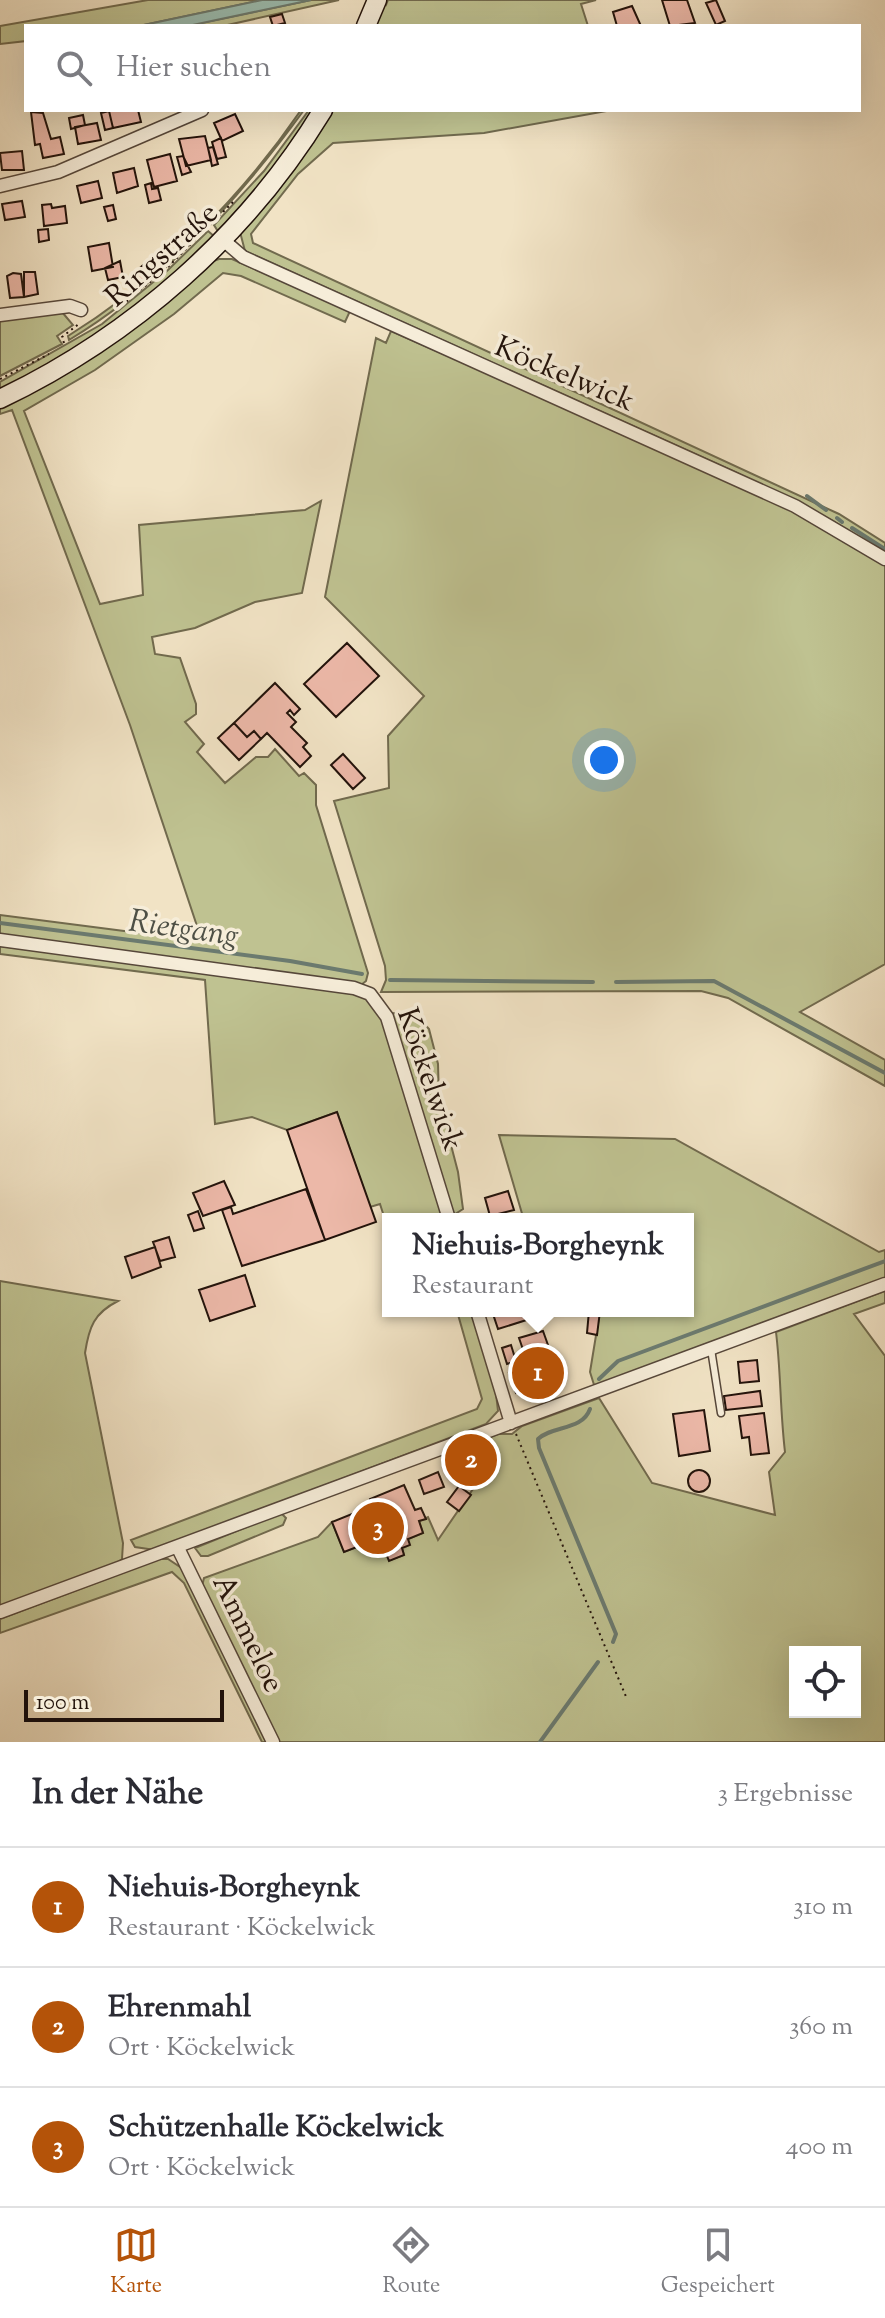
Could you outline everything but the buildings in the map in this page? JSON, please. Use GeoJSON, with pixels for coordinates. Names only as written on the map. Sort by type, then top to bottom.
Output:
{"type":"FeatureCollection","features":[{"type":"Feature","properties":{"kind":"main road"},"geometry":{"type":"LineString","coordinates":[[367,24],[377,2]]}},
{"type":"Feature","properties":{"kind":"main road","name":"Ringstraße"},"geometry":{"type":"LineString","coordinates":[[0,399],[81,355],[121,328],[183,278],[281,173],[322,112]]}},
{"type":"Feature","properties":{"kind":"street"},"geometry":{"type":"LineString","coordinates":[[0,186],[58,172],[197,112]]}},
{"type":"Feature","properties":{"kind":"street","name":"Köckelwick"},"geometry":{"type":"LineString","coordinates":[[222,239],[243,257],[795,506],[885,559]]}},
{"type":"Feature","properties":{"kind":"street"},"geometry":{"type":"LineString","coordinates":[[0,315],[70,306],[81,310]]}},
{"type":"Feature","properties":{"kind":"street","name":"Köckelwick"},"geometry":{"type":"LineString","coordinates":[[0,940],[354,988],[370,994],[387,1017],[447,1213]]}},
{"type":"Feature","properties":{"kind":"street"},"geometry":{"type":"LineString","coordinates":[[0,1612],[885,1284]]}},
{"type":"Feature","properties":{"kind":"street"},"geometry":{"type":"LineString","coordinates":[[479,1317],[511,1423]]}},
{"type":"Feature","properties":{"kind":"street","name":"Ammeloe"},"geometry":{"type":"LineString","coordinates":[[178,1548],[273,1742]]}},
{"type":"Feature","properties":{"kind":"lane"},"geometry":{"type":"LineString","coordinates":[[711,1349],[721,1413]]}},
{"type":"Feature","properties":{"kind":"path"},"geometry":{"type":"LineString","coordinates":[[112,313],[166,269],[239,197]]}},
{"type":"Feature","properties":{"kind":"path"},"geometry":{"type":"LineString","coordinates":[[65,345],[62,337],[81,321],[81,310]]}},
{"type":"Feature","properties":{"kind":"path"},"geometry":{"type":"LineString","coordinates":[[0,379],[52,352]]}},
{"type":"Feature","properties":{"kind":"path"},"geometry":{"type":"LineString","coordinates":[[511,1423],[627,1699]]}},
{"type":"Feature","properties":{"kind":"green space"},"geometry":{"type":"Polygon","coordinates":[[[148,0],[262,0],[148,24],[24,24],[24,41],[0,44],[0,26],[148,0]]]}},
{"type":"Feature","properties":{"kind":"green space"},"geometry":{"type":"Polygon","coordinates":[[[311,0],[339,0],[232,24],[197,24],[311,0]]]}},
{"type":"Feature","properties":{"kind":"green space"},"geometry":{"type":"Polygon","coordinates":[[[388,0],[596,0],[581,4],[587,24],[375,24],[383,3],[386,5],[388,0]]]}},
{"type":"Feature","properties":{"kind":"green space"},"geometry":{"type":"Polygon","coordinates":[[[303,112],[254,175],[198,237],[136,293],[69,340],[68,336],[135,289],[196,235],[225,206],[303,112]]]}},
{"type":"Feature","properties":{"kind":"green space"},"geometry":{"type":"Polygon","coordinates":[[[308,112],[314,112],[291,147],[219,233],[214,225],[264,171],[308,112]]]}},
{"type":"Feature","properties":{"kind":"green space"},"geometry":{"type":"Polygon","coordinates":[[[330,112],[601,112],[484,133],[333,143],[298,174],[251,234],[253,243],[839,514],[885,543],[885,554],[833,521],[737,473],[245,251],[240,232],[330,112]]]}},
{"type":"Feature","properties":{"kind":"green space"},"geometry":{"type":"Polygon","coordinates":[[[208,231],[215,237],[161,287],[85,345],[0,391],[0,382],[102,324],[168,270],[208,231]]]}},
{"type":"Feature","properties":{"kind":"green space"},"geometry":{"type":"Polygon","coordinates":[[[232,259],[350,311],[345,322],[241,276],[223,273],[174,314],[95,370],[24,411],[100,604],[143,595],[139,525],[305,510],[321,501],[302,593],[255,602],[195,628],[152,637],[155,654],[180,658],[196,704],[196,714],[185,722],[204,744],[197,752],[225,783],[256,757],[268,757],[275,749],[299,776],[304,773],[316,785],[316,805],[368,973],[361,985],[0,938],[0,915],[202,941],[130,725],[12,410],[0,414],[0,407],[208,263],[232,259]]]}},
{"type":"Feature","properties":{"kind":"green space"},"geometry":{"type":"Polygon","coordinates":[[[62,312],[73,325],[57,336],[62,344],[0,376],[0,320],[62,312]]]}},
{"type":"Feature","properties":{"kind":"green space"},"geometry":{"type":"Polygon","coordinates":[[[391,331],[751,489],[799,512],[885,565],[885,964],[800,1012],[885,1060],[885,1086],[728,998],[701,991],[381,992],[386,980],[385,966],[334,801],[389,788],[388,736],[424,696],[325,597],[376,338],[386,343],[391,331]]]}},
{"type":"Feature","properties":{"kind":"green space"},"geometry":{"type":"Polygon","coordinates":[[[0,946],[341,990],[367,998],[383,1018],[444,1213],[383,1213],[380,1204],[370,1207],[337,1112],[287,1130],[252,1117],[215,1124],[205,980],[0,954],[0,946]]]}},
{"type":"Feature","properties":{"kind":"green space"},"geometry":{"type":"Polygon","coordinates":[[[391,1013],[416,1015],[429,1029],[438,1064],[439,1099],[458,1172],[463,1209],[451,1213],[391,1013]]]}},
{"type":"Feature","properties":{"kind":"green space"},"geometry":{"type":"Polygon","coordinates":[[[499,1135],[675,1139],[879,1252],[885,1250],[885,1281],[595,1388],[590,1372],[599,1317],[694,1317],[694,1213],[522,1213],[499,1135]]]}},
{"type":"Feature","properties":{"kind":"green space"},"geometry":{"type":"Polygon","coordinates":[[[0,1281],[118,1301],[94,1322],[85,1353],[123,1543],[122,1559],[116,1564],[0,1607],[0,1281]]]}},
{"type":"Feature","properties":{"kind":"green space"},"geometry":{"type":"Polygon","coordinates":[[[885,1291],[885,1303],[854,1314],[885,1356],[885,1742],[278,1742],[202,1586],[204,1578],[318,1537],[332,1522],[344,1552],[380,1538],[390,1560],[404,1555],[402,1548],[408,1539],[423,1533],[419,1521],[428,1517],[438,1540],[475,1486],[447,1453],[498,1434],[512,1434],[522,1426],[599,1398],[652,1483],[775,1515],[769,1472],[785,1452],[776,1332],[885,1291]]]}},
{"type":"Feature","properties":{"kind":"green space"},"geometry":{"type":"Polygon","coordinates":[[[459,1317],[475,1317],[496,1394],[498,1411],[486,1424],[155,1550],[135,1547],[131,1540],[477,1409],[482,1399],[459,1317]]]}},
{"type":"Feature","properties":{"kind":"green space"},"geometry":{"type":"Polygon","coordinates":[[[281,1513],[286,1518],[283,1525],[208,1556],[201,1556],[195,1548],[281,1513]]]}},
{"type":"Feature","properties":{"kind":"green space"},"geometry":{"type":"Polygon","coordinates":[[[159,1559],[168,1559],[186,1571],[270,1742],[262,1742],[184,1583],[172,1572],[0,1633],[0,1619],[159,1559]]]}},
{"type":"Feature","properties":{"kind":"water"},"geometry":{"type":"Polygon","coordinates":[[[262,0],[311,0],[197,24],[148,24],[262,0]]]}},
{"type":"Feature","properties":{"kind":"waterway"},"geometry":{"type":"LineString","coordinates":[[807,496],[826,510]]}},
{"type":"Feature","properties":{"kind":"waterway"},"geometry":{"type":"LineString","coordinates":[[837,518],[842,522]]}},
{"type":"Feature","properties":{"kind":"waterway"},"geometry":{"type":"LineString","coordinates":[[852,528],[885,549]]}},
{"type":"Feature","properties":{"kind":"waterway","name":"Rietgang"},"geometry":{"type":"LineString","coordinates":[[0,923],[290,961],[362,974]]}},
{"type":"Feature","properties":{"kind":"waterway","name":"Rietgang"},"geometry":{"type":"LineString","coordinates":[[390,980],[593,982]]}},
{"type":"Feature","properties":{"kind":"waterway","name":"Rietgang"},"geometry":{"type":"LineString","coordinates":[[616,982],[714,981],[885,1073]]}},
{"type":"Feature","properties":{"kind":"waterway"},"geometry":{"type":"LineString","coordinates":[[599,1379],[618,1361],[885,1261]]}},
{"type":"Feature","properties":{"kind":"waterway"},"geometry":{"type":"LineString","coordinates":[[590,1409],[581,1421],[538,1439],[539,1448],[616,1634],[613,1642]]}},
{"type":"Feature","properties":{"kind":"waterway"},"geometry":{"type":"LineString","coordinates":[[540,1742],[598,1662]]}},
{"type":"Feature","properties":{"kind":"place","name":"Niehuis-Borgheynk"},"geometry":{"type":"Point","coordinates":[538,1373]}},
{"type":"Feature","properties":{"kind":"place","name":"Ehrenmahl"},"geometry":{"type":"Point","coordinates":[471,1460]}},
{"type":"Feature","properties":{"kind":"place","name":"Schützenhalle Köckelwick"},"geometry":{"type":"Point","coordinates":[378,1528]}}]}
